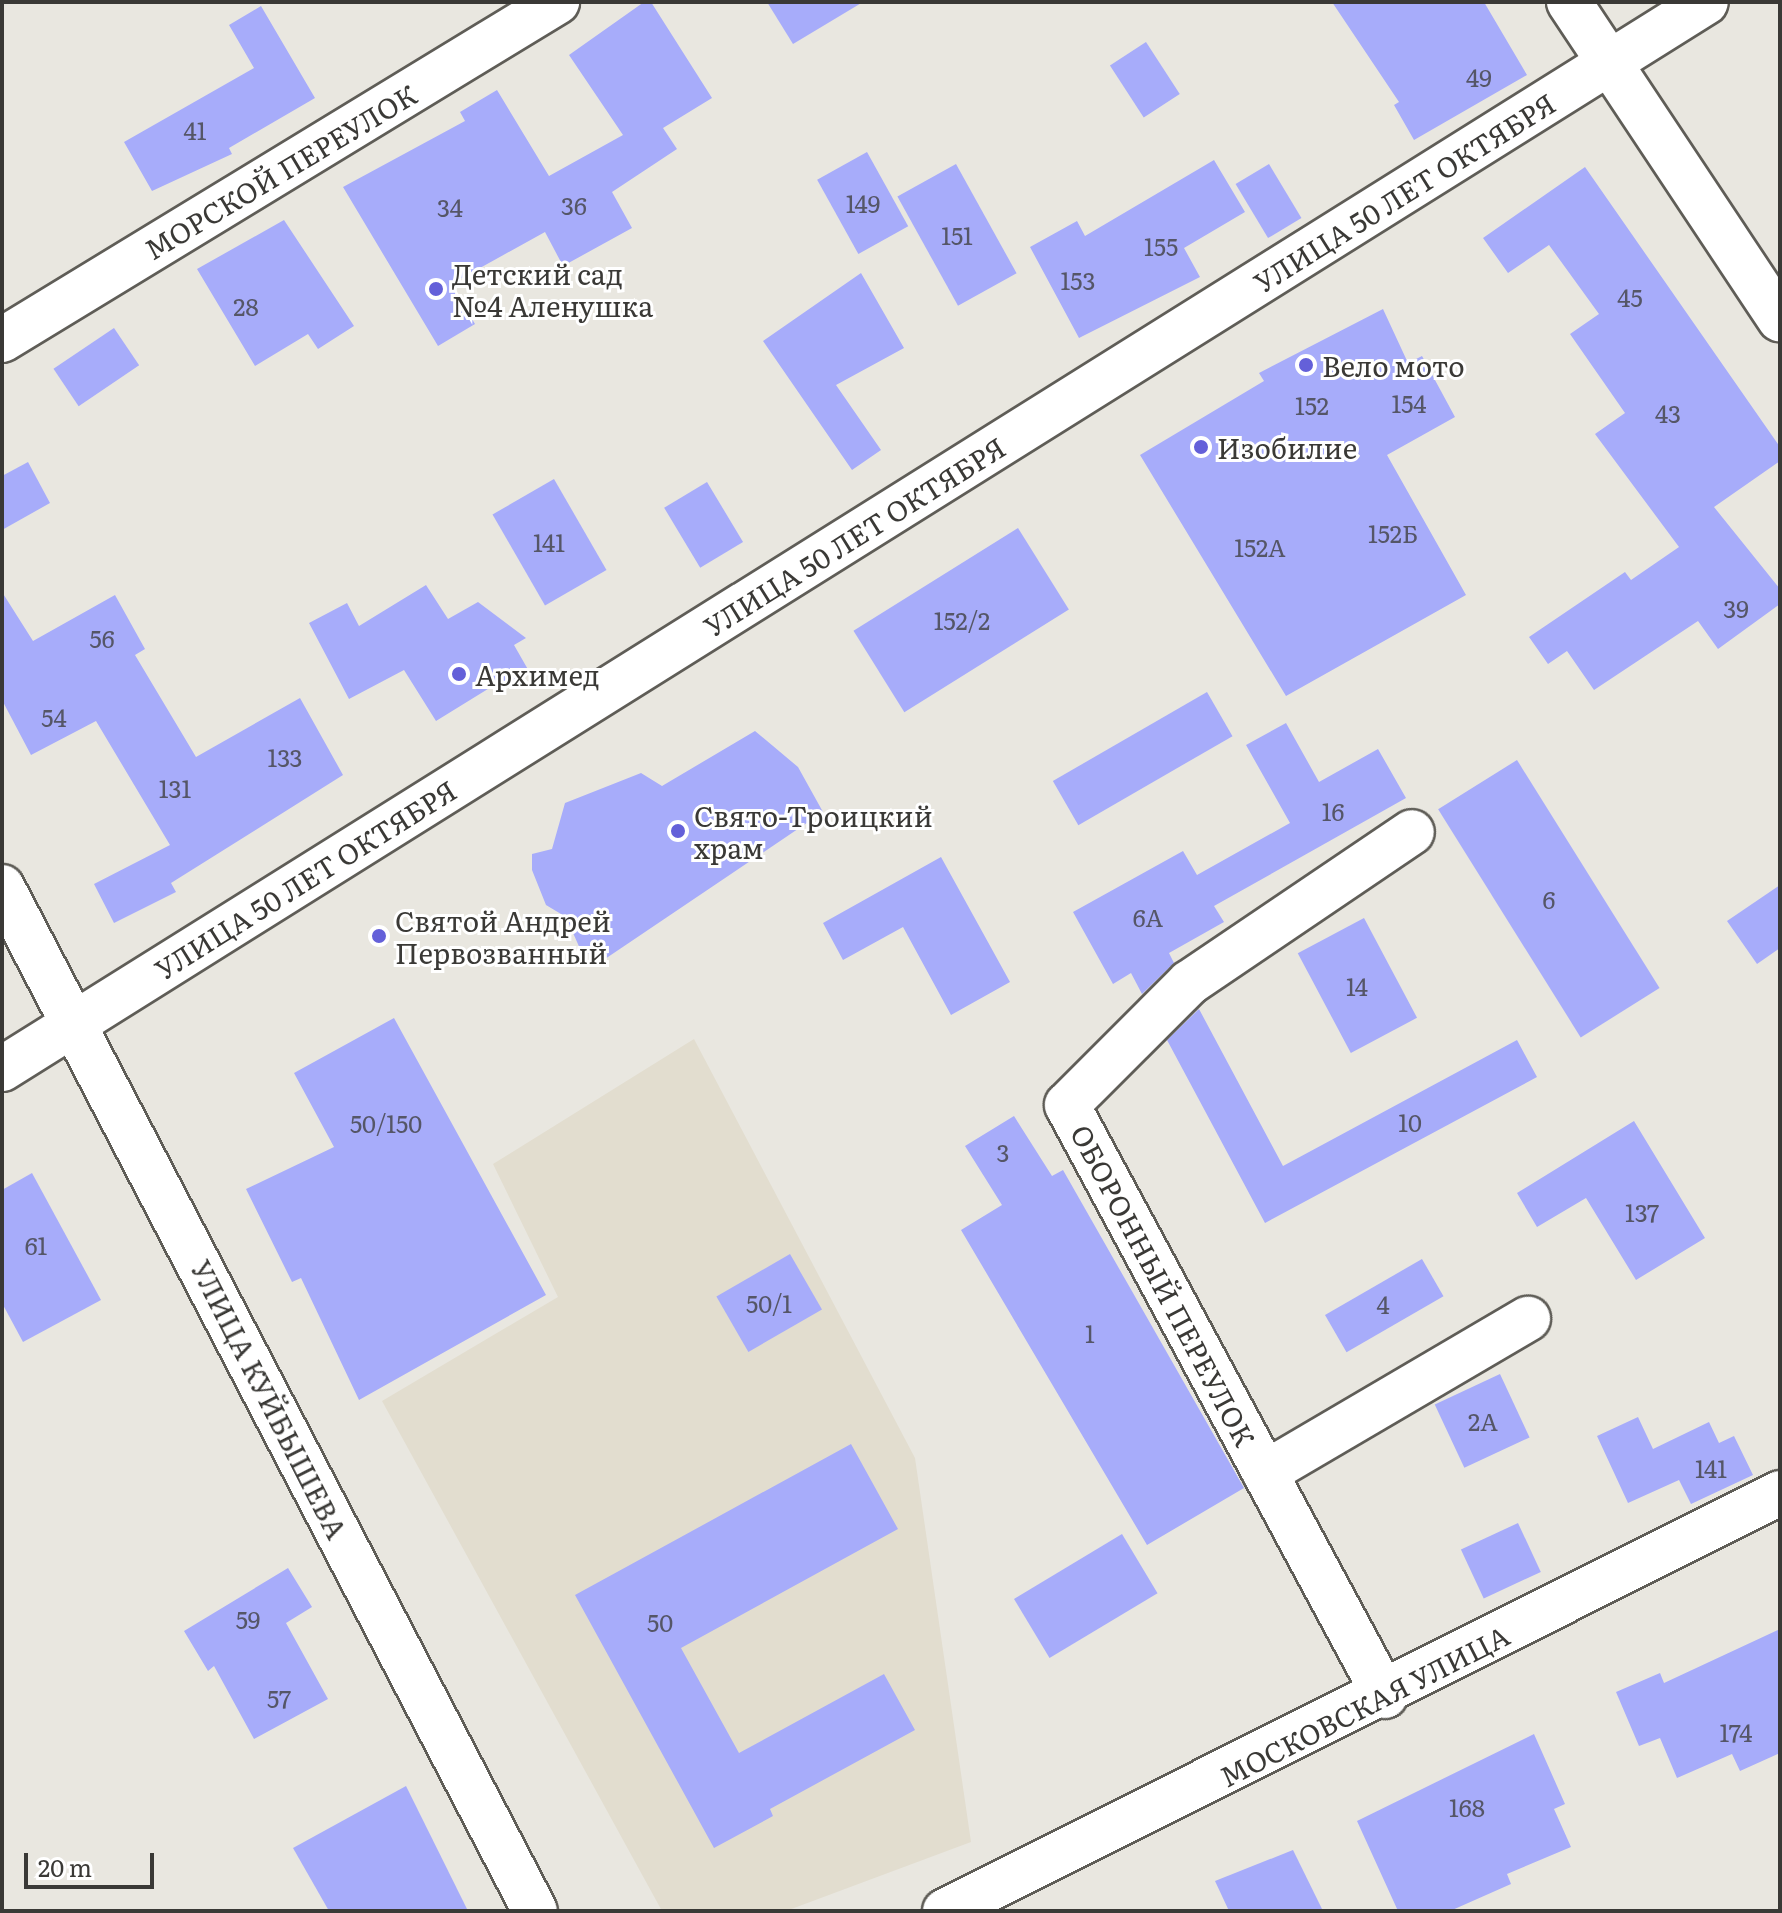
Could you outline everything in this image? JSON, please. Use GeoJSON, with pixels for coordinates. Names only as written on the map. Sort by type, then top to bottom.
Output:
{"type":"FeatureCollection","features":[{"type":"Feature","properties":{"kind":"street","name":"МОРСКОЙ ПЕРЕУЛОК"},"geometry":{"type":"LineString","coordinates":[[2,340],[557,2]]}},
{"type":"Feature","properties":{"kind":"street"},"geometry":{"type":"LineString","coordinates":[[1569,2],[1608,65],[1780,319]]}},
{"type":"Feature","properties":{"kind":"street","name":"УЛИЦА 50 ЛЕТ ОКТЯБРЯ"},"geometry":{"type":"LineString","coordinates":[[2,1069],[1706,2]]}},
{"type":"Feature","properties":{"kind":"street","name":"ОБОРОННЫЙ ПЕРЕУЛОК"},"geometry":{"type":"LineString","coordinates":[[1385,1696],[1067,1105],[1189,983],[1412,832]]}},
{"type":"Feature","properties":{"kind":"street","name":"УЛИЦА КУЙБЫШЕВА"},"geometry":{"type":"LineString","coordinates":[[2,887],[535,1911]]}},
{"type":"Feature","properties":{"kind":"street","name":"ОБОРОННЫЙ ПЕРЕУЛОК"},"geometry":{"type":"LineString","coordinates":[[1265,1473],[1528,1319]]}},
{"type":"Feature","properties":{"kind":"street","name":"МОСКОВСКАЯ УЛИЦА"},"geometry":{"type":"LineString","coordinates":[[945,1911],[1385,1696],[1780,1493]]}},
{"type":"Feature","properties":{"kind":"shaded area"},"geometry":{"type":"Polygon","coordinates":[[[694,1039],[915,1458],[971,1842],[786,1911],[662,1911],[382,1401],[558,1297],[493,1164],[694,1039]]]}},
{"type":"Feature","properties":{"kind":"building"},"geometry":{"type":"Polygon","coordinates":[[[644,2],[651,2],[712,98],[663,128],[677,149],[612,192],[632,228],[563,266],[545,232],[451,284],[475,324],[438,346],[343,187],[465,121],[460,112],[497,90],[549,176],[623,135],[569,55],[644,2]]]}},
{"type":"Feature","properties":{"kind":"building"},"geometry":{"type":"Polygon","coordinates":[[[767,2],[863,2],[793,44],[767,2]]]}},
{"type":"Feature","properties":{"kind":"building"},"geometry":{"type":"Polygon","coordinates":[[[1332,2],[1484,2],[1527,75],[1414,140],[1394,105],[1399,102],[1332,2]]]}},
{"type":"Feature","properties":{"kind":"building"},"geometry":{"type":"Polygon","coordinates":[[[261,6],[315,98],[229,148],[232,154],[152,191],[124,142],[254,68],[229,25],[261,6]]]}},
{"type":"Feature","properties":{"kind":"building"},"geometry":{"type":"Polygon","coordinates":[[[1146,42],[1180,94],[1144,117],[1110,65],[1146,42]]]}},
{"type":"Feature","properties":{"kind":"building"},"geometry":{"type":"Polygon","coordinates":[[[867,152],[908,226],[858,254],[817,180],[867,152]]]}},
{"type":"Feature","properties":{"kind":"building"},"geometry":{"type":"Polygon","coordinates":[[[1214,160],[1245,212],[1184,248],[1200,277],[1079,338],[1030,247],[1077,221],[1085,236],[1214,160]]]}},
{"type":"Feature","properties":{"kind":"building"},"geometry":{"type":"Polygon","coordinates":[[[956,164],[1017,273],[958,306],[897,196],[956,164]]]}},
{"type":"Feature","properties":{"kind":"building"},"geometry":{"type":"Polygon","coordinates":[[[1269,164],[1301,218],[1268,238],[1236,184],[1269,164]]]}},
{"type":"Feature","properties":{"kind":"building"},"geometry":{"type":"Polygon","coordinates":[[[1585,167],[1780,447],[1780,461],[1714,507],[1780,589],[1780,604],[1718,649],[1698,621],[1594,690],[1567,651],[1548,664],[1529,637],[1625,572],[1631,580],[1679,547],[1595,434],[1625,413],[1570,334],[1599,314],[1549,245],[1508,273],[1483,238],[1585,167]]]}},
{"type":"Feature","properties":{"kind":"building"},"geometry":{"type":"Polygon","coordinates":[[[284,220],[354,326],[318,349],[308,334],[255,366],[197,269],[284,220]]]}},
{"type":"Feature","properties":{"kind":"building"},"geometry":{"type":"Polygon","coordinates":[[[861,273],[904,348],[836,385],[881,450],[852,470],[763,341],[861,273]]]}},
{"type":"Feature","properties":{"kind":"building"},"geometry":{"type":"Polygon","coordinates":[[[1383,309],[1408,363],[1422,356],[1455,417],[1387,455],[1466,595],[1286,696],[1140,455],[1264,381],[1259,373],[1383,309]]]}},
{"type":"Feature","properties":{"kind":"building"},"geometry":{"type":"Polygon","coordinates":[[[114,328],[139,365],[79,406],[53,369],[114,328]]]}},
{"type":"Feature","properties":{"kind":"building"},"geometry":{"type":"Polygon","coordinates":[[[28,462],[50,503],[2,530],[2,476],[28,462]]]}},
{"type":"Feature","properties":{"kind":"building"},"geometry":{"type":"Polygon","coordinates":[[[554,479],[606,570],[545,605],[493,514],[554,479]]]}},
{"type":"Feature","properties":{"kind":"building"},"geometry":{"type":"Polygon","coordinates":[[[707,482],[743,542],[700,568],[664,508],[707,482]]]}},
{"type":"Feature","properties":{"kind":"building"},"geometry":{"type":"Polygon","coordinates":[[[1018,528],[1069,609],[904,712],[853,631],[1018,528]]]}},
{"type":"Feature","properties":{"kind":"building"},"geometry":{"type":"Polygon","coordinates":[[[426,585],[448,619],[478,602],[526,638],[514,645],[530,673],[499,690],[496,684],[436,721],[404,670],[349,699],[309,623],[347,603],[359,626],[426,585]]]}},
{"type":"Feature","properties":{"kind":"building"},"geometry":{"type":"Polygon","coordinates":[[[2,592],[33,641],[115,595],[145,649],[135,655],[196,757],[300,698],[343,775],[171,883],[176,892],[114,923],[94,884],[170,845],[96,721],[31,755],[2,700],[2,592]]]}},
{"type":"Feature","properties":{"kind":"building"},"geometry":{"type":"Polygon","coordinates":[[[1207,692],[1232,736],[1078,825],[1053,781],[1207,692]]]}},
{"type":"Feature","properties":{"kind":"building"},"geometry":{"type":"Polygon","coordinates":[[[1286,723],[1319,782],[1378,749],[1406,798],[1214,906],[1224,922],[1169,953],[1174,963],[1142,994],[1131,973],[1113,984],[1073,912],[1183,851],[1197,875],[1290,823],[1246,745],[1286,723]]]}},
{"type":"Feature","properties":{"kind":"building","name":"Свято-Троицкий храм"},"geometry":{"type":"Polygon","coordinates":[[[755,731],[798,767],[823,812],[605,959],[581,951],[566,917],[546,905],[532,870],[532,854],[552,849],[565,803],[641,773],[662,786],[755,731]]]}},
{"type":"Feature","properties":{"kind":"building"},"geometry":{"type":"Polygon","coordinates":[[[1517,760],[1660,988],[1581,1037],[1438,809],[1517,760]]]}},
{"type":"Feature","properties":{"kind":"building"},"geometry":{"type":"Polygon","coordinates":[[[941,857],[1010,982],[951,1015],[903,927],[843,960],[823,923],[941,857]]]}},
{"type":"Feature","properties":{"kind":"building"},"geometry":{"type":"Polygon","coordinates":[[[1780,885],[1780,948],[1757,964],[1727,921],[1780,885]]]}},
{"type":"Feature","properties":{"kind":"building"},"geometry":{"type":"Polygon","coordinates":[[[1364,918],[1417,1018],[1351,1053],[1298,953],[1364,918]]]}},
{"type":"Feature","properties":{"kind":"building"},"geometry":{"type":"Polygon","coordinates":[[[1199,1009],[1283,1166],[1517,1040],[1537,1077],[1265,1223],[1167,1040],[1199,1009]]]}},
{"type":"Feature","properties":{"kind":"building"},"geometry":{"type":"Polygon","coordinates":[[[394,1018],[546,1295],[359,1400],[301,1278],[292,1282],[246,1189],[334,1147],[294,1073],[394,1018]]]}},
{"type":"Feature","properties":{"kind":"building"},"geometry":{"type":"Polygon","coordinates":[[[1014,1116],[1052,1176],[1063,1170],[1244,1488],[1147,1545],[961,1230],[1002,1205],[965,1146],[1014,1116]]]}},
{"type":"Feature","properties":{"kind":"building"},"geometry":{"type":"Polygon","coordinates":[[[1634,1121],[1705,1238],[1636,1280],[1586,1198],[1537,1227],[1517,1193],[1634,1121]]]}},
{"type":"Feature","properties":{"kind":"building"},"geometry":{"type":"Polygon","coordinates":[[[32,1173],[101,1300],[23,1342],[2,1303],[2,1190],[32,1173]]]}},
{"type":"Feature","properties":{"kind":"building"},"geometry":{"type":"Polygon","coordinates":[[[790,1254],[822,1309],[748,1352],[716,1296],[790,1254]]]}},
{"type":"Feature","properties":{"kind":"building"},"geometry":{"type":"Polygon","coordinates":[[[1422,1259],[1444,1296],[1347,1352],[1325,1315],[1422,1259]]]}},
{"type":"Feature","properties":{"kind":"building"},"geometry":{"type":"Polygon","coordinates":[[[1500,1374],[1530,1437],[1464,1468],[1435,1404],[1500,1374]]]}},
{"type":"Feature","properties":{"kind":"building"},"geometry":{"type":"Polygon","coordinates":[[[1638,1417],[1653,1449],[1709,1422],[1719,1443],[1734,1436],[1753,1475],[1691,1504],[1679,1480],[1628,1503],[1597,1436],[1638,1417]]]}},
{"type":"Feature","properties":{"kind":"building"},"geometry":{"type":"Polygon","coordinates":[[[851,1444],[898,1529],[681,1648],[739,1753],[884,1674],[915,1730],[770,1809],[773,1816],[714,1848],[575,1595],[851,1444]]]}},
{"type":"Feature","properties":{"kind":"building"},"geometry":{"type":"Polygon","coordinates":[[[1518,1523],[1541,1572],[1484,1599],[1461,1550],[1518,1523]]]}},
{"type":"Feature","properties":{"kind":"building"},"geometry":{"type":"Polygon","coordinates":[[[1122,1534],[1158,1593],[1050,1658],[1014,1599],[1122,1534]]]}},
{"type":"Feature","properties":{"kind":"building"},"geometry":{"type":"Polygon","coordinates":[[[288,1568],[312,1607],[286,1623],[328,1699],[254,1739],[214,1666],[208,1671],[184,1631],[288,1568]]]}},
{"type":"Feature","properties":{"kind":"building"},"geometry":{"type":"Polygon","coordinates":[[[1780,1629],[1780,1753],[1740,1771],[1732,1754],[1677,1778],[1660,1738],[1639,1746],[1616,1692],[1660,1673],[1664,1683],[1780,1629]]]}},
{"type":"Feature","properties":{"kind":"building"},"geometry":{"type":"Polygon","coordinates":[[[1534,1734],[1565,1804],[1554,1809],[1571,1847],[1507,1874],[1511,1884],[1450,1911],[1398,1911],[1357,1821],[1534,1734]]]}},
{"type":"Feature","properties":{"kind":"building"},"geometry":{"type":"Polygon","coordinates":[[[406,1786],[468,1911],[329,1911],[293,1848],[406,1786]]]}},
{"type":"Feature","properties":{"kind":"building"},"geometry":{"type":"Polygon","coordinates":[[[1293,1850],[1323,1911],[1229,1911],[1215,1881],[1293,1850]]]}},
{"type":"Feature","properties":{"kind":"place","name":"Детский сад №4 Аленушка"},"geometry":{"type":"Point","coordinates":[436,289]}},
{"type":"Feature","properties":{"kind":"place","name":"Вело мото"},"geometry":{"type":"Point","coordinates":[1306,365]}},
{"type":"Feature","properties":{"kind":"place","name":"Изобилие"},"geometry":{"type":"Point","coordinates":[1201,447]}},
{"type":"Feature","properties":{"kind":"place","name":"Архимед"},"geometry":{"type":"Point","coordinates":[459,674]}},
{"type":"Feature","properties":{"kind":"place","name":"Свято-Троицкий храм"},"geometry":{"type":"Point","coordinates":[678,831]}},
{"type":"Feature","properties":{"kind":"place","name":"Святой Андрей Первозванный"},"geometry":{"type":"Point","coordinates":[379,936]}}]}
